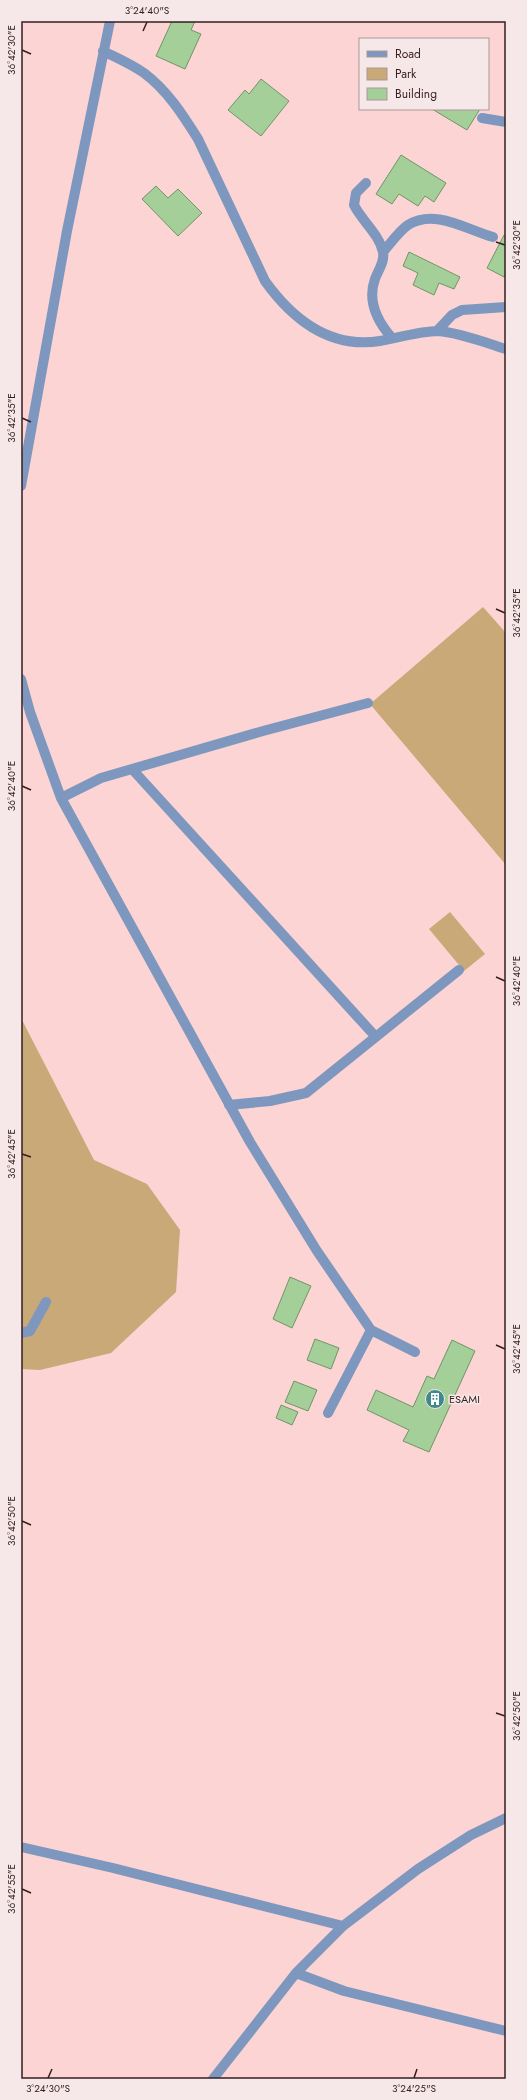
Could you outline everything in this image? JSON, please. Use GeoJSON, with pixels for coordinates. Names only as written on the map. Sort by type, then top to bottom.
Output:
{"type":"FeatureCollection","features":[{"type":"Feature","properties":{"kind":"street"},"geometry":{"type":"LineString","coordinates":[[21,486],[67,231],[110,21]]}},
{"type":"Feature","properties":{"kind":"street"},"geometry":{"type":"LineString","coordinates":[[103,51],[145,74],[172,100],[198,139],[265,282],[300,320],[318,331],[343,342],[358,342],[437,331],[457,334],[506,349]]}},
{"type":"Feature","properties":{"kind":"street"},"geometry":{"type":"LineString","coordinates":[[482,118],[506,122]]}},
{"type":"Feature","properties":{"kind":"street"},"geometry":{"type":"LineString","coordinates":[[366,183],[356,193],[354,205],[375,236],[383,252],[382,262],[375,279],[372,300],[376,314],[382,326],[392,338]]}},
{"type":"Feature","properties":{"kind":"street"},"geometry":{"type":"LineString","coordinates":[[383,252],[406,226],[423,219],[452,223],[493,237]]}},
{"type":"Feature","properties":{"kind":"street"},"geometry":{"type":"LineString","coordinates":[[437,331],[456,312],[473,309],[506,307]]}},
{"type":"Feature","properties":{"kind":"street"},"geometry":{"type":"LineString","coordinates":[[21,679],[30,712],[61,798],[157,970],[229,1105],[288,1206],[371,1330],[415,1352]]}},
{"type":"Feature","properties":{"kind":"street"},"geometry":{"type":"LineString","coordinates":[[61,798],[101,778],[263,731],[368,703]]}},
{"type":"Feature","properties":{"kind":"street"},"geometry":{"type":"LineString","coordinates":[[132,769],[375,1036]]}},
{"type":"Feature","properties":{"kind":"street"},"geometry":{"type":"LineString","coordinates":[[229,1105],[270,1101],[306,1093],[459,970]]}},
{"type":"Feature","properties":{"kind":"street"},"geometry":{"type":"LineString","coordinates":[[21,1333],[30,1331],[46,1302]]}},
{"type":"Feature","properties":{"kind":"street"},"geometry":{"type":"LineString","coordinates":[[328,1412],[371,1330]]}},
{"type":"Feature","properties":{"kind":"street"},"geometry":{"type":"LineString","coordinates":[[213,2079],[296,1973],[343,1926],[418,1869],[471,1835],[506,1818]]}},
{"type":"Feature","properties":{"kind":"street"},"geometry":{"type":"LineString","coordinates":[[21,1847],[113,1868],[343,1926]]}},
{"type":"Feature","properties":{"kind":"street"},"geometry":{"type":"LineString","coordinates":[[296,1973],[344,1991],[506,2031]]}},
{"type":"Feature","properties":{"kind":"green space"},"geometry":{"type":"Polygon","coordinates":[[[483,607],[506,633],[506,865],[370,704],[483,607]]]}},
{"type":"Feature","properties":{"kind":"green space"},"geometry":{"type":"Polygon","coordinates":[[[450,912],[485,954],[464,971],[429,929],[450,912]]]}},
{"type":"Feature","properties":{"kind":"green space"},"geometry":{"type":"Polygon","coordinates":[[[21,1018],[94,1160],[147,1184],[180,1230],[176,1292],[111,1353],[40,1370],[21,1369],[21,1018]]]}},
{"type":"Feature","properties":{"kind":"building"},"geometry":{"type":"Polygon","coordinates":[[[172,21],[195,21],[191,30],[201,34],[185,69],[156,56],[172,21]]]}},
{"type":"Feature","properties":{"kind":"building"},"geometry":{"type":"Polygon","coordinates":[[[261,79],[289,101],[261,136],[228,110],[245,90],[249,94],[261,79]]]}},
{"type":"Feature","properties":{"kind":"building"},"geometry":{"type":"Polygon","coordinates":[[[434,110],[479,110],[467,130],[434,110]]]}},
{"type":"Feature","properties":{"kind":"building"},"geometry":{"type":"Polygon","coordinates":[[[401,155],[446,183],[434,202],[425,196],[418,206],[399,194],[392,204],[376,194],[401,155]]]}},
{"type":"Feature","properties":{"kind":"building"},"geometry":{"type":"Polygon","coordinates":[[[156,186],[168,198],[178,189],[202,213],[178,236],[142,199],[156,186]]]}},
{"type":"Feature","properties":{"kind":"building"},"geometry":{"type":"Polygon","coordinates":[[[504,235],[506,236],[506,274],[504,277],[487,268],[504,235]]]}},
{"type":"Feature","properties":{"kind":"building"},"geometry":{"type":"Polygon","coordinates":[[[409,252],[460,277],[454,289],[439,283],[434,295],[413,285],[418,273],[403,266],[409,252]]]}},
{"type":"Feature","properties":{"kind":"building"},"geometry":{"type":"Polygon","coordinates":[[[290,1277],[311,1286],[292,1328],[273,1319],[290,1277]]]}},
{"type":"Feature","properties":{"kind":"building"},"geometry":{"type":"Polygon","coordinates":[[[315,1339],[339,1348],[331,1369],[307,1360],[315,1339]]]}},
{"type":"Feature","properties":{"kind":"building","name":"ESAMI"},"geometry":{"type":"Polygon","coordinates":[[[452,1340],[475,1351],[429,1452],[403,1441],[409,1430],[367,1410],[376,1390],[413,1407],[427,1376],[434,1379],[452,1340]]]}},
{"type":"Feature","properties":{"kind":"building"},"geometry":{"type":"Polygon","coordinates":[[[294,1381],[317,1390],[308,1411],[285,1402],[294,1381]]]}},
{"type":"Feature","properties":{"kind":"building"},"geometry":{"type":"Polygon","coordinates":[[[281,1405],[298,1412],[292,1425],[276,1418],[281,1405]]]}},
{"type":"Feature","properties":{"kind":"place","name":"ESAMI"},"geometry":{"type":"Point","coordinates":[435,1399]}}]}
